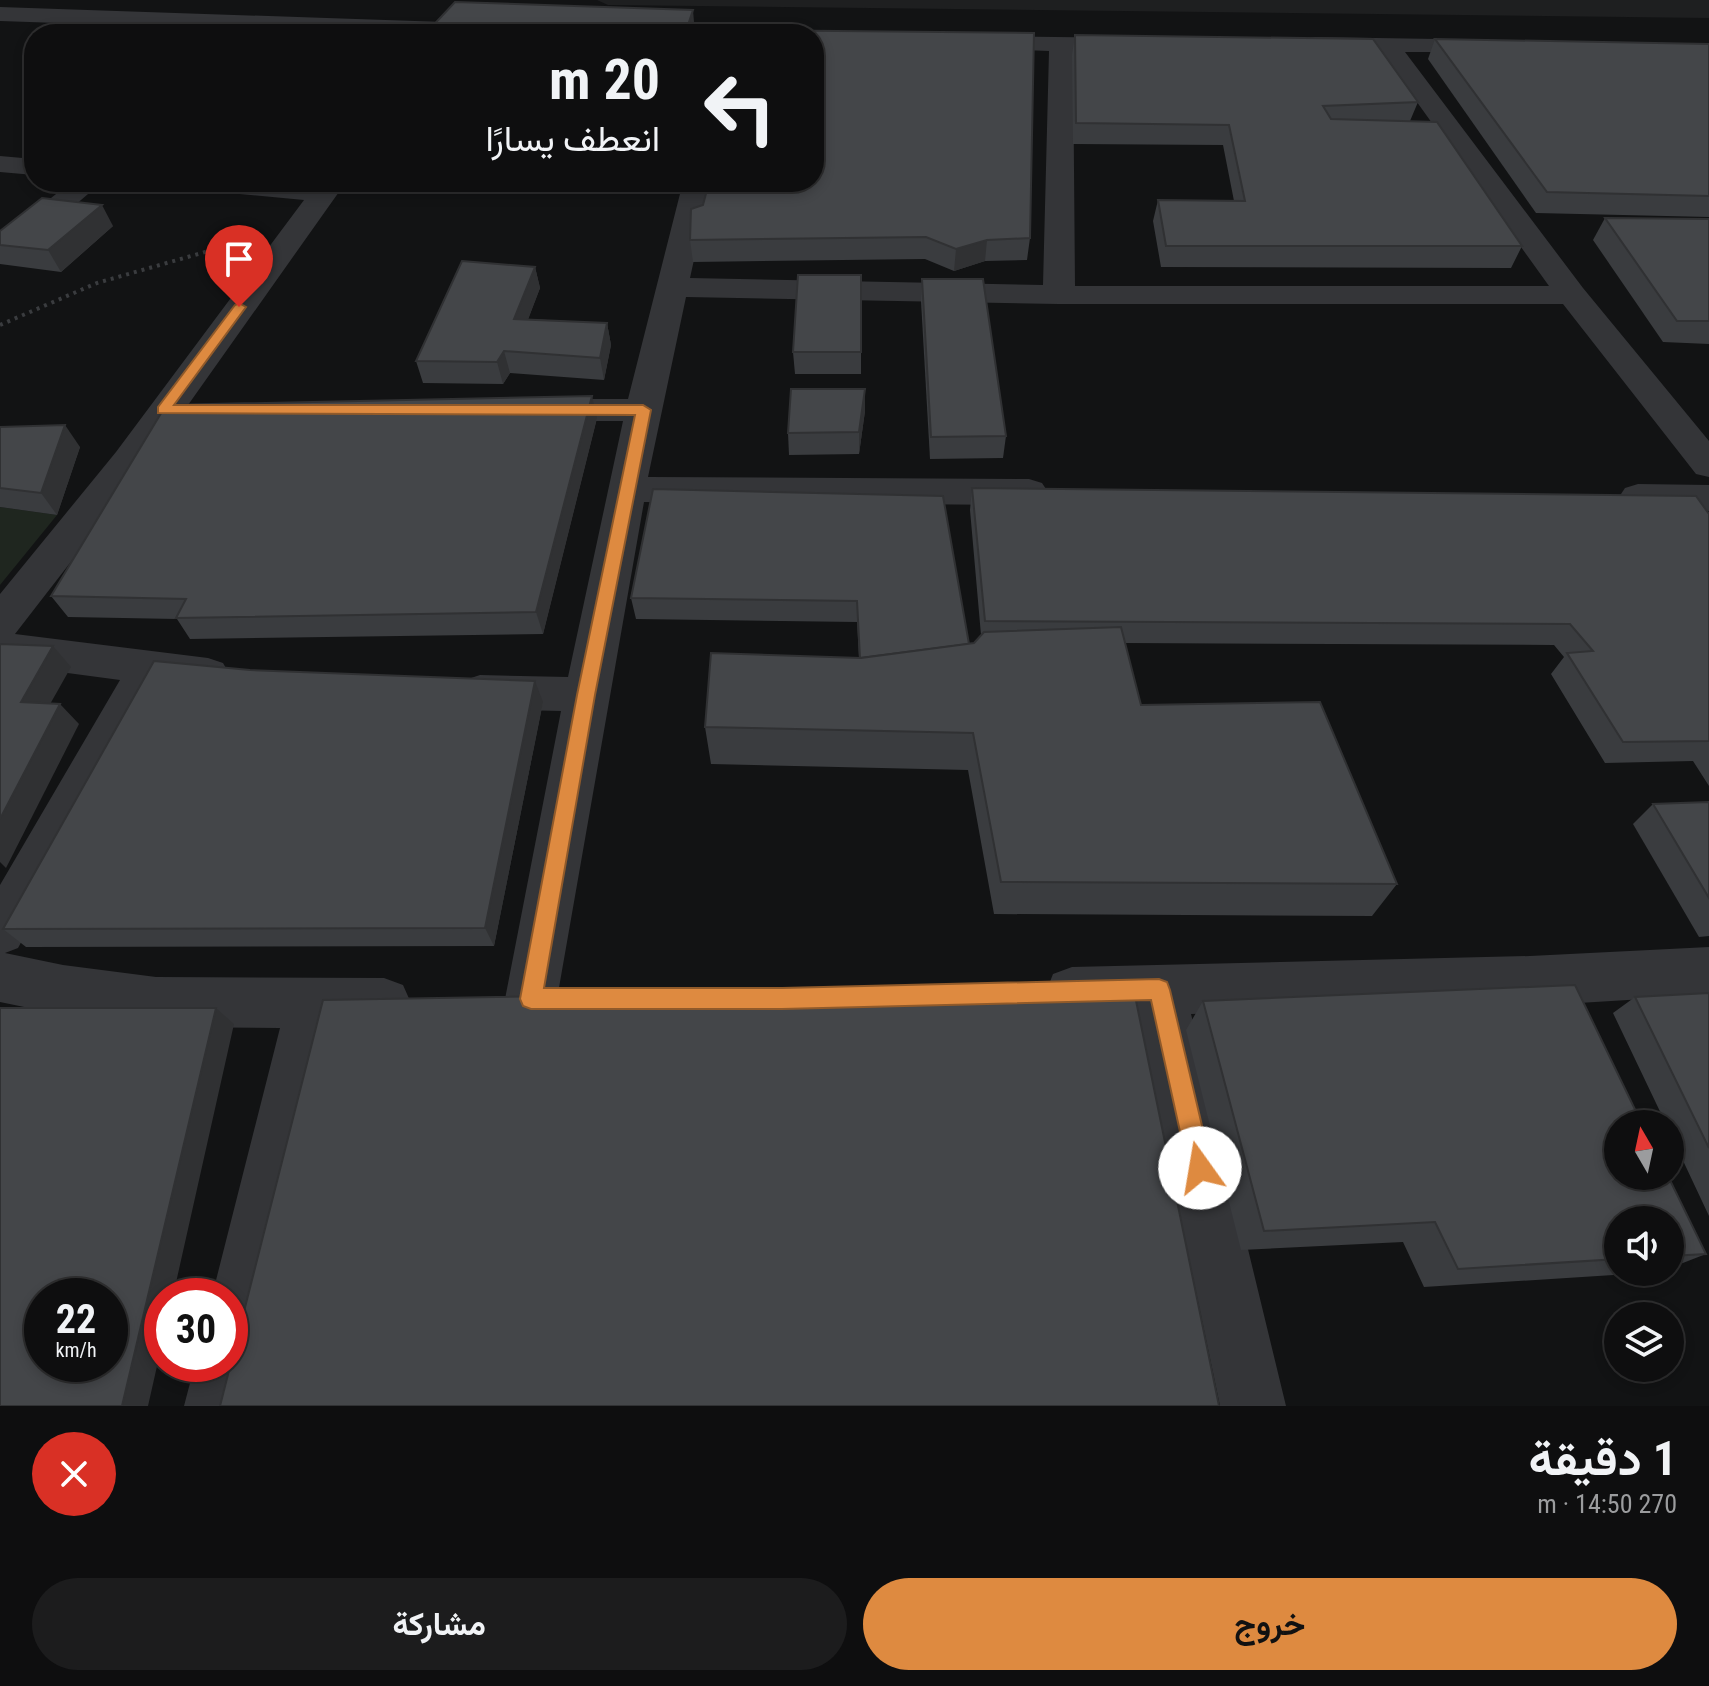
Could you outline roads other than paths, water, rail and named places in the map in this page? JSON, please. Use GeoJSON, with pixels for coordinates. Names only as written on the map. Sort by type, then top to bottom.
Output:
{"type":"FeatureCollection","features":[{"type":"Feature","properties":{"kind":"street"},"geometry":{"type":"LineString","coordinates":[[0,14],[251,24]]}},
{"type":"Feature","properties":{"kind":"street"},"geometry":{"type":"LineString","coordinates":[[955,43],[1151,45]]}},
{"type":"Feature","properties":{"kind":"street"},"geometry":{"type":"LineString","coordinates":[[1294,44],[1521,45]]}},
{"type":"Feature","properties":{"kind":"street"},"geometry":{"type":"LineString","coordinates":[[1059,295],[1061,45]]}},
{"type":"Feature","properties":{"kind":"street"},"geometry":{"type":"LineString","coordinates":[[1388,45],[1572,295],[1709,465]]}},
{"type":"Feature","properties":{"kind":"street"},"geometry":{"type":"LineString","coordinates":[[0,164],[24,166]]}},
{"type":"Feature","properties":{"kind":"street"},"geometry":{"type":"LineString","coordinates":[[0,254],[76,192]]}},
{"type":"Feature","properties":{"kind":"street"},"geometry":{"type":"LineString","coordinates":[[0,623],[129,461],[325,192]]}},
{"type":"Feature","properties":{"kind":"street"},"geometry":{"type":"LineString","coordinates":[[0,977],[63,990],[156,1002],[312,1005],[507,1000],[586,695],[643,410],[695,192]]}},
{"type":"Feature","properties":{"kind":"street"},"geometry":{"type":"LineString","coordinates":[[671,287],[1059,295],[1572,295]]}},
{"type":"Feature","properties":{"kind":"street"},"geometry":{"type":"LineString","coordinates":[[164,410],[212,410]]}},
{"type":"Feature","properties":{"kind":"street"},"geometry":{"type":"LineString","coordinates":[[500,410],[643,410]]}},
{"type":"Feature","properties":{"kind":"street"},"geometry":{"type":"LineString","coordinates":[[628,489],[1057,493]]}},
{"type":"Feature","properties":{"kind":"street"},"geometry":{"type":"LineString","coordinates":[[1598,497],[1709,498]]}},
{"type":"Feature","properties":{"kind":"street"},"geometry":{"type":"LineString","coordinates":[[0,648],[252,680]]}},
{"type":"Feature","properties":{"kind":"street"},"geometry":{"type":"LineString","coordinates":[[0,932],[149,669]]}},
{"type":"Feature","properties":{"kind":"street"},"geometry":{"type":"LineString","coordinates":[[447,691],[586,695]]}},
{"type":"Feature","properties":{"kind":"street"},"geometry":{"type":"LineString","coordinates":[[1018,993],[1530,981],[1709,971]]}},
{"type":"Feature","properties":{"kind":"street"},"geometry":{"type":"LineString","coordinates":[[1159,990],[1253,1406]]}},
{"type":"Feature","properties":{"kind":"street"},"geometry":{"type":"LineString","coordinates":[[247,1278],[312,1005]]}},
{"type":"Feature","properties":{"kind":"street"},"geometry":{"type":"LineString","coordinates":[[217,1406],[223,1382]]}}]}
